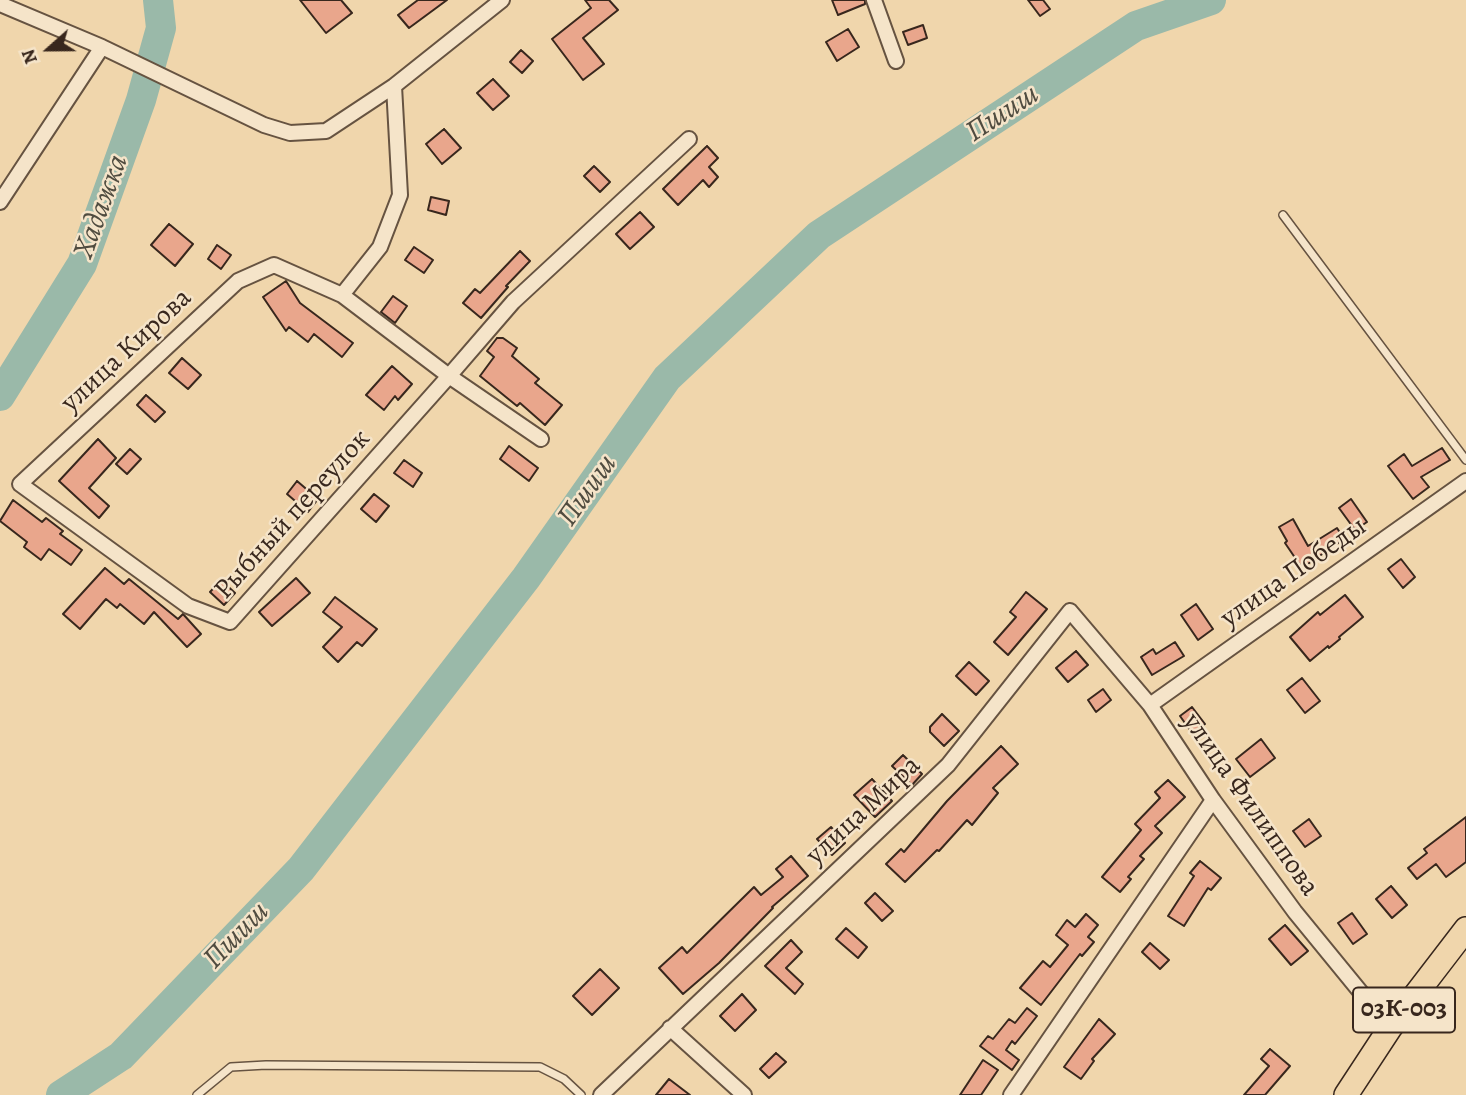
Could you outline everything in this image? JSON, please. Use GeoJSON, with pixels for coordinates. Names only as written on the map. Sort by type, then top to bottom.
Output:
{"type":"FeatureCollection","features":[{"type":"Feature","properties":{"kind":"main road","name":"03К-003"},"geometry":{"type":"LineString","coordinates":[[1346,1095],[1390,1028],[1466,929]]}},
{"type":"Feature","properties":{"kind":"street"},"geometry":{"type":"LineString","coordinates":[[0,4],[102,47],[264,125],[289,132],[326,131],[394,86],[502,0]]}},
{"type":"Feature","properties":{"kind":"street"},"geometry":{"type":"LineString","coordinates":[[874,0],[895,61]]}},
{"type":"Feature","properties":{"kind":"street"},"geometry":{"type":"LineString","coordinates":[[0,202],[102,47]]}},
{"type":"Feature","properties":{"kind":"street"},"geometry":{"type":"LineString","coordinates":[[394,86],[400,195],[380,247],[342,295],[449,376],[541,439]]}},
{"type":"Feature","properties":{"kind":"street","name":"Рыбный переулок"},"geometry":{"type":"LineString","coordinates":[[20,484],[188,606],[230,622],[513,302],[688,139]]}},
{"type":"Feature","properties":{"kind":"street","name":"улица Кирова"},"geometry":{"type":"LineString","coordinates":[[20,484],[237,281],[274,265],[342,295]]}},
{"type":"Feature","properties":{"kind":"street","name":"улица Победы"},"geometry":{"type":"LineString","coordinates":[[1150,705],[1466,481]]}},
{"type":"Feature","properties":{"kind":"street","name":"улица Филиппова"},"geometry":{"type":"LineString","coordinates":[[1070,611],[1150,705],[1213,800],[1295,912],[1390,1028]]}},
{"type":"Feature","properties":{"kind":"street","name":"улица Мира"},"geometry":{"type":"LineString","coordinates":[[601,1095],[948,765],[1070,611]]}},
{"type":"Feature","properties":{"kind":"street"},"geometry":{"type":"LineString","coordinates":[[1011,1095],[1213,800]]}},
{"type":"Feature","properties":{"kind":"street"},"geometry":{"type":"LineString","coordinates":[[670,1028],[744,1095]]}},
{"type":"Feature","properties":{"kind":"lane"},"geometry":{"type":"LineString","coordinates":[[1283,215],[1466,460]]}},
{"type":"Feature","properties":{"kind":"lane"},"geometry":{"type":"LineString","coordinates":[[197,1095],[231,1067],[266,1065],[540,1067],[564,1079],[581,1095]]}},
{"type":"Feature","properties":{"kind":"building"},"geometry":{"type":"Polygon","coordinates":[[[300,0],[341,0],[352,13],[326,33],[300,0]]]}},
{"type":"Feature","properties":{"kind":"building"},"geometry":{"type":"Polygon","coordinates":[[[418,0],[447,0],[409,28],[398,15],[418,0]]]}},
{"type":"Feature","properties":{"kind":"building"},"geometry":{"type":"Polygon","coordinates":[[[585,0],[609,0],[618,10],[583,38],[604,64],[583,80],[552,39],[591,8],[585,0]]]}},
{"type":"Feature","properties":{"kind":"building"},"geometry":{"type":"Polygon","coordinates":[[[832,0],[865,0],[865,4],[838,15],[832,0]]]}},
{"type":"Feature","properties":{"kind":"building"},"geometry":{"type":"Polygon","coordinates":[[[1028,0],[1043,0],[1050,9],[1040,16],[1028,0]]]}},
{"type":"Feature","properties":{"kind":"building"},"geometry":{"type":"Polygon","coordinates":[[[923,25],[927,38],[908,45],[903,32],[923,25]]]}},
{"type":"Feature","properties":{"kind":"building"},"geometry":{"type":"Polygon","coordinates":[[[848,29],[859,47],[837,61],[826,42],[848,29]]]}},
{"type":"Feature","properties":{"kind":"building"},"geometry":{"type":"Polygon","coordinates":[[[521,50],[533,61],[522,73],[510,62],[521,50]]]}},
{"type":"Feature","properties":{"kind":"building"},"geometry":{"type":"Polygon","coordinates":[[[493,79],[509,96],[493,110],[477,93],[493,79]]]}},
{"type":"Feature","properties":{"kind":"building"},"geometry":{"type":"Polygon","coordinates":[[[444,129],[461,148],[442,164],[426,144],[444,129]]]}},
{"type":"Feature","properties":{"kind":"building"},"geometry":{"type":"Polygon","coordinates":[[[707,146],[718,158],[709,167],[718,177],[709,187],[703,180],[678,205],[663,189],[707,146]]]}},
{"type":"Feature","properties":{"kind":"building"},"geometry":{"type":"Polygon","coordinates":[[[594,166],[610,182],[600,192],[584,176],[594,166]]]}},
{"type":"Feature","properties":{"kind":"building"},"geometry":{"type":"Polygon","coordinates":[[[431,197],[449,201],[446,215],[428,210],[431,197]]]}},
{"type":"Feature","properties":{"kind":"building"},"geometry":{"type":"Polygon","coordinates":[[[640,212],[654,227],[630,249],[616,234],[640,212]]]}},
{"type":"Feature","properties":{"kind":"building"},"geometry":{"type":"Polygon","coordinates":[[[169,224],[193,244],[175,266],[151,245],[169,224]]]}},
{"type":"Feature","properties":{"kind":"building"},"geometry":{"type":"Polygon","coordinates":[[[217,245],[231,255],[221,269],[208,259],[217,245]]]}},
{"type":"Feature","properties":{"kind":"building"},"geometry":{"type":"Polygon","coordinates":[[[414,247],[433,260],[424,273],[405,260],[414,247]]]}},
{"type":"Feature","properties":{"kind":"building"},"geometry":{"type":"Polygon","coordinates":[[[520,251],[530,261],[481,318],[463,303],[475,289],[480,293],[520,251]]]}},
{"type":"Feature","properties":{"kind":"building"},"geometry":{"type":"Polygon","coordinates":[[[286,281],[300,303],[353,343],[342,357],[314,334],[308,342],[289,327],[286,331],[263,297],[286,281]]]}},
{"type":"Feature","properties":{"kind":"building"},"geometry":{"type":"Polygon","coordinates":[[[393,296],[407,306],[395,323],[381,312],[393,296]]]}},
{"type":"Feature","properties":{"kind":"building"},"geometry":{"type":"Polygon","coordinates":[[[497,338],[503,338],[517,348],[512,356],[539,379],[535,383],[562,405],[545,425],[520,403],[517,406],[480,376],[494,357],[487,351],[497,338]]]}},
{"type":"Feature","properties":{"kind":"building"},"geometry":{"type":"Polygon","coordinates":[[[182,358],[201,375],[188,389],[169,373],[182,358]]]}},
{"type":"Feature","properties":{"kind":"building"},"geometry":{"type":"Polygon","coordinates":[[[392,366],[412,384],[398,400],[395,396],[384,410],[366,395],[392,366]]]}},
{"type":"Feature","properties":{"kind":"building"},"geometry":{"type":"Polygon","coordinates":[[[146,395],[165,412],[155,422],[137,405],[146,395]]]}},
{"type":"Feature","properties":{"kind":"building"},"geometry":{"type":"Polygon","coordinates":[[[98,439],[116,458],[89,488],[109,506],[99,518],[59,481],[98,439]]]}},
{"type":"Feature","properties":{"kind":"building"},"geometry":{"type":"Polygon","coordinates":[[[509,446],[538,468],[529,481],[500,459],[509,446]]]}},
{"type":"Feature","properties":{"kind":"building"},"geometry":{"type":"Polygon","coordinates":[[[1442,448],[1450,460],[1421,477],[1429,487],[1413,499],[1388,466],[1404,454],[1412,466],[1442,448]]]}},
{"type":"Feature","properties":{"kind":"building"},"geometry":{"type":"Polygon","coordinates":[[[130,449],[141,459],[127,474],[116,464],[130,449]]]}},
{"type":"Feature","properties":{"kind":"building"},"geometry":{"type":"Polygon","coordinates":[[[404,460],[422,473],[413,487],[394,473],[404,460]]]}},
{"type":"Feature","properties":{"kind":"building"},"geometry":{"type":"Polygon","coordinates":[[[297,481],[318,499],[308,512],[287,494],[297,481]]]}},
{"type":"Feature","properties":{"kind":"building"},"geometry":{"type":"Polygon","coordinates":[[[374,494],[389,506],[376,522],[361,509],[374,494]]]}},
{"type":"Feature","properties":{"kind":"building"},"geometry":{"type":"Polygon","coordinates":[[[1351,499],[1367,522],[1355,530],[1339,508],[1351,499]]]}},
{"type":"Feature","properties":{"kind":"building"},"geometry":{"type":"Polygon","coordinates":[[[13,500],[42,522],[46,518],[63,531],[60,534],[82,550],[71,565],[49,549],[41,560],[24,547],[27,542],[0,521],[13,500]]]}},
{"type":"Feature","properties":{"kind":"building"},"geometry":{"type":"Polygon","coordinates":[[[1293,519],[1308,546],[1337,528],[1344,539],[1302,568],[1285,543],[1287,541],[1279,527],[1293,519]]]}},
{"type":"Feature","properties":{"kind":"building"},"geometry":{"type":"Polygon","coordinates":[[[1401,559],[1415,577],[1403,588],[1388,569],[1401,559]]]}},
{"type":"Feature","properties":{"kind":"building"},"geometry":{"type":"Polygon","coordinates":[[[105,568],[124,584],[129,579],[178,619],[183,614],[201,634],[187,647],[154,612],[144,624],[120,604],[117,608],[106,599],[80,629],[63,614],[105,568]]]}},
{"type":"Feature","properties":{"kind":"building"},"geometry":{"type":"Polygon","coordinates":[[[296,578],[310,593],[272,626],[259,612],[296,578]]]}},
{"type":"Feature","properties":{"kind":"building"},"geometry":{"type":"Polygon","coordinates":[[[221,580],[235,593],[224,605],[210,592],[221,580]]]}},
{"type":"Feature","properties":{"kind":"building"},"geometry":{"type":"Polygon","coordinates":[[[1026,592],[1047,609],[1008,655],[994,642],[1016,617],[1010,612],[1026,592]]]}},
{"type":"Feature","properties":{"kind":"building"},"geometry":{"type":"Polygon","coordinates":[[[1345,595],[1363,617],[1339,637],[1340,639],[1310,661],[1290,637],[1318,612],[1320,615],[1345,595]]]}},
{"type":"Feature","properties":{"kind":"building"},"geometry":{"type":"Polygon","coordinates":[[[335,597],[377,629],[362,646],[357,642],[338,662],[323,647],[342,627],[323,612],[335,597]]]}},
{"type":"Feature","properties":{"kind":"building"},"geometry":{"type":"Polygon","coordinates":[[[1196,604],[1213,629],[1198,640],[1181,615],[1196,604]]]}},
{"type":"Feature","properties":{"kind":"building"},"geometry":{"type":"Polygon","coordinates":[[[1175,642],[1184,656],[1152,675],[1141,657],[1153,649],[1156,654],[1175,642]]]}},
{"type":"Feature","properties":{"kind":"building"},"geometry":{"type":"Polygon","coordinates":[[[1076,651],[1088,665],[1068,682],[1056,668],[1076,651]]]}},
{"type":"Feature","properties":{"kind":"building"},"geometry":{"type":"Polygon","coordinates":[[[969,662],[989,681],[976,695],[956,676],[969,662]]]}},
{"type":"Feature","properties":{"kind":"building"},"geometry":{"type":"Polygon","coordinates":[[[1302,678],[1320,701],[1305,713],[1287,690],[1302,678]]]}},
{"type":"Feature","properties":{"kind":"building"},"geometry":{"type":"Polygon","coordinates":[[[1103,689],[1111,700],[1096,712],[1088,700],[1103,689]]]}},
{"type":"Feature","properties":{"kind":"building"},"geometry":{"type":"Polygon","coordinates":[[[1192,707],[1205,724],[1192,733],[1180,716],[1192,707]]]}},
{"type":"Feature","properties":{"kind":"building"},"geometry":{"type":"Polygon","coordinates":[[[942,714],[959,731],[944,746],[930,732],[930,727],[942,714]]]}},
{"type":"Feature","properties":{"kind":"building"},"geometry":{"type":"Polygon","coordinates":[[[1261,739],[1275,758],[1250,777],[1236,759],[1261,739]]]}},
{"type":"Feature","properties":{"kind":"building"},"geometry":{"type":"Polygon","coordinates":[[[1001,746],[1018,764],[993,788],[998,793],[972,825],[967,820],[939,851],[905,882],[886,864],[901,849],[904,852],[947,801],[1001,746]]]}},
{"type":"Feature","properties":{"kind":"building"},"geometry":{"type":"Polygon","coordinates":[[[903,755],[922,774],[912,785],[892,766],[903,755]]]}},
{"type":"Feature","properties":{"kind":"building"},"geometry":{"type":"Polygon","coordinates":[[[872,779],[892,801],[875,817],[854,795],[872,779]]]}},
{"type":"Feature","properties":{"kind":"building"},"geometry":{"type":"Polygon","coordinates":[[[1168,780],[1185,797],[1155,826],[1162,833],[1140,856],[1144,859],[1128,877],[1131,879],[1120,892],[1102,877],[1141,830],[1135,824],[1160,798],[1155,792],[1168,780]]]}},
{"type":"Feature","properties":{"kind":"building"},"geometry":{"type":"Polygon","coordinates":[[[1466,817],[1466,862],[1446,877],[1436,864],[1417,879],[1408,868],[1427,853],[1424,849],[1466,817]]]}},
{"type":"Feature","properties":{"kind":"building"},"geometry":{"type":"Polygon","coordinates":[[[1309,819],[1321,836],[1305,847],[1293,831],[1309,819]]]}},
{"type":"Feature","properties":{"kind":"building"},"geometry":{"type":"Polygon","coordinates":[[[831,827],[845,843],[832,855],[817,839],[831,827]]]}},
{"type":"Feature","properties":{"kind":"building"},"geometry":{"type":"Polygon","coordinates":[[[791,856],[808,876],[772,907],[719,963],[683,994],[659,968],[682,947],[687,953],[754,887],[761,895],[783,877],[776,869],[791,856]]]}},
{"type":"Feature","properties":{"kind":"building"},"geometry":{"type":"Polygon","coordinates":[[[1200,861],[1221,878],[1211,890],[1208,888],[1184,926],[1168,916],[1194,876],[1190,873],[1200,861]]]}},
{"type":"Feature","properties":{"kind":"building"},"geometry":{"type":"Polygon","coordinates":[[[1391,886],[1407,905],[1392,918],[1376,899],[1391,886]]]}},
{"type":"Feature","properties":{"kind":"building"},"geometry":{"type":"Polygon","coordinates":[[[875,893],[893,911],[882,921],[865,903],[875,893]]]}},
{"type":"Feature","properties":{"kind":"building"},"geometry":{"type":"Polygon","coordinates":[[[1352,913],[1367,934],[1353,944],[1338,923],[1352,913]]]}},
{"type":"Feature","properties":{"kind":"building"},"geometry":{"type":"Polygon","coordinates":[[[1086,914],[1098,925],[1088,937],[1094,942],[1082,956],[1080,954],[1041,1005],[1020,988],[1043,961],[1050,967],[1068,945],[1056,935],[1067,920],[1075,927],[1086,914]]]}},
{"type":"Feature","properties":{"kind":"building"},"geometry":{"type":"Polygon","coordinates":[[[1285,925],[1308,951],[1291,965],[1269,939],[1285,925]]]}},
{"type":"Feature","properties":{"kind":"building"},"geometry":{"type":"Polygon","coordinates":[[[846,928],[867,947],[858,958],[836,939],[846,928]]]}},
{"type":"Feature","properties":{"kind":"building"},"geometry":{"type":"Polygon","coordinates":[[[791,940],[802,952],[786,968],[803,984],[795,994],[765,966],[791,940]]]}},
{"type":"Feature","properties":{"kind":"building"},"geometry":{"type":"Polygon","coordinates":[[[1150,943],[1169,960],[1160,969],[1142,952],[1150,943]]]}},
{"type":"Feature","properties":{"kind":"building"},"geometry":{"type":"Polygon","coordinates":[[[600,969],[619,988],[592,1015],[573,996],[600,969]]]}},
{"type":"Feature","properties":{"kind":"building"},"geometry":{"type":"Polygon","coordinates":[[[742,994],[756,1010],[735,1031],[720,1016],[742,994]]]}},
{"type":"Feature","properties":{"kind":"building"},"geometry":{"type":"Polygon","coordinates":[[[1027,1008],[1037,1016],[1015,1044],[1012,1041],[1006,1050],[1019,1060],[1012,1070],[980,1046],[988,1036],[993,1039],[1009,1019],[1015,1023],[1027,1008]]]}},
{"type":"Feature","properties":{"kind":"building"},"geometry":{"type":"Polygon","coordinates":[[[1099,1019],[1115,1034],[1092,1059],[1094,1061],[1081,1079],[1064,1067],[1099,1019]]]}},
{"type":"Feature","properties":{"kind":"building"},"geometry":{"type":"Polygon","coordinates":[[[1270,1049],[1290,1066],[1265,1095],[1244,1095],[1269,1066],[1261,1059],[1270,1049]]]}},
{"type":"Feature","properties":{"kind":"building"},"geometry":{"type":"Polygon","coordinates":[[[776,1053],[786,1062],[769,1078],[760,1069],[776,1053]]]}},
{"type":"Feature","properties":{"kind":"building"},"geometry":{"type":"Polygon","coordinates":[[[983,1060],[998,1070],[981,1095],[960,1095],[983,1060]]]}},
{"type":"Feature","properties":{"kind":"building"},"geometry":{"type":"Polygon","coordinates":[[[669,1079],[690,1095],[656,1095],[669,1079]]]}},
{"type":"Feature","properties":{"kind":"waterway","name":"Хадажка"},"geometry":{"type":"LineString","coordinates":[[0,396],[82,264],[141,100],[161,28],[158,0]]}},
{"type":"Feature","properties":{"kind":"waterway","name":"Пшиш"},"geometry":{"type":"LineString","coordinates":[[61,1095],[121,1056],[301,869],[526,578],[667,378],[819,235],[1136,26],[1211,0]]}}]}
